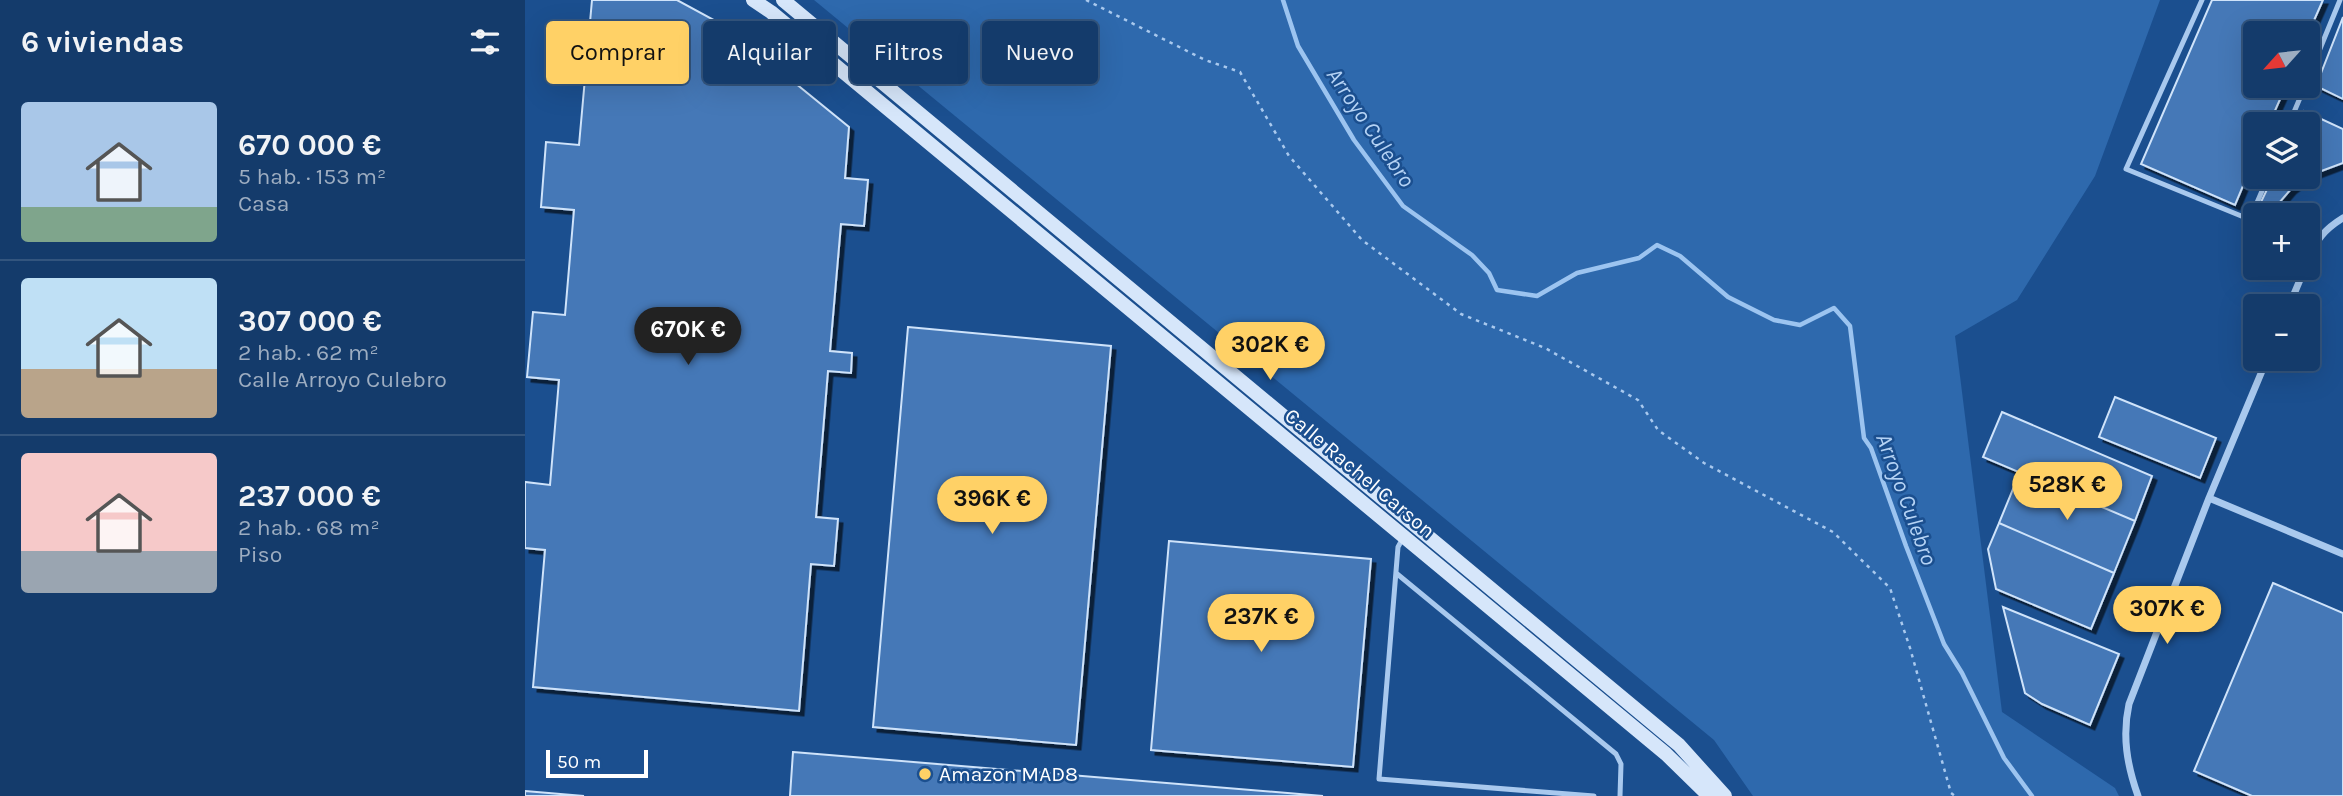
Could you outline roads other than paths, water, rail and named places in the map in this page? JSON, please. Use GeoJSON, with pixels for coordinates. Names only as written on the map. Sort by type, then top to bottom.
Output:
{"type":"FeatureCollection","features":[{"type":"Feature","properties":{"kind":"street","name":"Calle Rachel Carson"},"geometry":{"type":"LineString","coordinates":[[754,0],[1666,754],[1709,796]]}},
{"type":"Feature","properties":{"kind":"street","name":"Calle Rachel Carson"},"geometry":{"type":"LineString","coordinates":[[783,0],[1679,745],[1725,796]]}},
{"type":"Feature","properties":{"kind":"street"},"geometry":{"type":"LineString","coordinates":[[2320,234],[2343,218]]}},
{"type":"Feature","properties":{"kind":"street"},"geometry":{"type":"LineString","coordinates":[[2138,796],[2130,774],[2125,742],[2125,721],[2129,704],[2209,498],[2262,371]]}},
{"type":"Feature","properties":{"kind":"street"},"geometry":{"type":"LineString","coordinates":[[2209,498],[2343,554]]}},
{"type":"Feature","properties":{"kind":"lane"},"geometry":{"type":"LineString","coordinates":[[2201,0],[2126,169],[2243,216]]}},
{"type":"Feature","properties":{"kind":"lane"},"geometry":{"type":"LineString","coordinates":[[2321,46],[2340,0]]}},
{"type":"Feature","properties":{"kind":"lane"},"geometry":{"type":"LineString","coordinates":[[1404,536],[1398,547],[1379,779],[1594,796]]}},
{"type":"Feature","properties":{"kind":"lane"},"geometry":{"type":"LineString","coordinates":[[1396,573],[1616,754],[1621,764],[1620,796]]}},
{"type":"Feature","properties":{"kind":"waterway","name":"Arroyo Culebro"},"geometry":{"type":"LineString","coordinates":[[1283,0],[1298,46],[1354,140],[1403,206],[1472,255],[1489,273],[1497,290],[1537,296],[1577,273],[1639,258],[1657,245],[1680,256],[1728,297],[1774,320],[1800,325],[1834,308],[1850,326],[1864,438],[1871,448],[1944,644],[1962,673],[2004,758],[2032,796]]}},
{"type":"Feature","properties":{"kind":"place","name":"Amazon MAD8"},"geometry":{"type":"Point","coordinates":[925,774]}}]}
